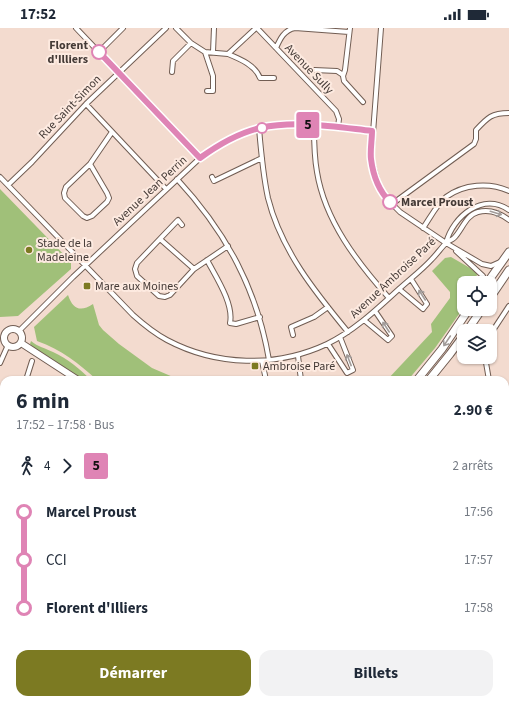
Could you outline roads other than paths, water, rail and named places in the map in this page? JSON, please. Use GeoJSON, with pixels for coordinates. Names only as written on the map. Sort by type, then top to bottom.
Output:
{"type":"FeatureCollection","features":[{"type":"Feature","properties":{"kind":"main road"},"geometry":{"type":"LineString","coordinates":[[492,276],[509,252]]}},
{"type":"Feature","properties":{"kind":"main road"},"geometry":{"type":"LineString","coordinates":[[497,288],[509,270]]}},
{"type":"Feature","properties":{"kind":"main road"},"geometry":{"type":"LineString","coordinates":[[420,376],[442,349],[464,316]]}},
{"type":"Feature","properties":{"kind":"main road"},"geometry":{"type":"LineString","coordinates":[[11,329],[19,331],[23,338],[21,343],[13,347],[8,345],[2,334],[11,329]]}},
{"type":"Feature","properties":{"kind":"main road"},"geometry":{"type":"LineString","coordinates":[[21,343],[72,376]]}},
{"type":"Feature","properties":{"kind":"main road"},"geometry":{"type":"LineString","coordinates":[[432,376],[457,344]]}},
{"type":"Feature","properties":{"kind":"street"},"geometry":{"type":"LineString","coordinates":[[76,28],[200,158]]}},
{"type":"Feature","properties":{"kind":"street"},"geometry":{"type":"LineString","coordinates":[[99,52],[123,28]]}},
{"type":"Feature","properties":{"kind":"street","name":"Rue Saint-Simon"},"geometry":{"type":"LineString","coordinates":[[8,185],[32,162],[86,104],[166,28]]}},
{"type":"Feature","properties":{"kind":"street"},"geometry":{"type":"LineString","coordinates":[[176,28],[191,43],[205,52],[228,54],[240,59],[250,66],[258,73],[260,78],[274,78]]}},
{"type":"Feature","properties":{"kind":"street"},"geometry":{"type":"LineString","coordinates":[[213,52],[214,28]]}},
{"type":"Feature","properties":{"kind":"street"},"geometry":{"type":"LineString","coordinates":[[228,54],[256,28]]}},
{"type":"Feature","properties":{"kind":"street","name":"Avenue Sully"},"geometry":{"type":"LineString","coordinates":[[256,28],[336,111],[339,119],[338,128]]}},
{"type":"Feature","properties":{"kind":"street"},"geometry":{"type":"LineString","coordinates":[[276,48],[283,35],[295,28],[349,30],[345,70],[343,75],[344,81],[363,102]]}},
{"type":"Feature","properties":{"kind":"street"},"geometry":{"type":"LineString","coordinates":[[381,28],[371,159],[378,183],[384,196],[400,212],[423,228],[482,264],[491,266],[502,261]]}},
{"type":"Feature","properties":{"kind":"street"},"geometry":{"type":"LineString","coordinates":[[172,72],[173,61],[191,43]]}},
{"type":"Feature","properties":{"kind":"street"},"geometry":{"type":"LineString","coordinates":[[205,52],[213,76],[213,91],[207,91]]}},
{"type":"Feature","properties":{"kind":"street"},"geometry":{"type":"LineString","coordinates":[[314,70],[337,71],[343,75]]}},
{"type":"Feature","properties":{"kind":"street"},"geometry":{"type":"LineString","coordinates":[[86,104],[166,189]]}},
{"type":"Feature","properties":{"kind":"street"},"geometry":{"type":"LineString","coordinates":[[392,204],[474,144],[476,139],[476,130],[487,118],[498,113],[509,113]]}},
{"type":"Feature","properties":{"kind":"street","name":"Avenue Jean Perrin"},"geometry":{"type":"LineString","coordinates":[[19,331],[85,266],[200,158],[232,138],[259,128],[288,124],[372,131]]}},
{"type":"Feature","properties":{"kind":"street"},"geometry":{"type":"LineString","coordinates":[[314,126],[314,152],[317,173],[330,213],[338,231],[358,261],[389,298]]}},
{"type":"Feature","properties":{"kind":"street"},"geometry":{"type":"LineString","coordinates":[[259,128],[264,181],[282,238],[304,275],[348,332]]}},
{"type":"Feature","properties":{"kind":"street"},"geometry":{"type":"LineString","coordinates":[[90,164],[108,193],[109,198],[102,207],[88,218],[82,216],[65,198],[64,193],[66,187],[90,164],[112,132]]}},
{"type":"Feature","properties":{"kind":"street"},"geometry":{"type":"LineString","coordinates":[[212,177],[214,181],[262,158]]}},
{"type":"Feature","properties":{"kind":"street","name":"Avenue Ambroise Paré"},"geometry":{"type":"LineString","coordinates":[[0,177],[132,315],[148,328],[187,350],[208,356],[237,361],[252,362],[298,356],[328,344],[348,332],[375,311],[432,259],[446,243]]}},
{"type":"Feature","properties":{"kind":"street"},"geometry":{"type":"LineString","coordinates":[[177,179],[207,213],[243,272],[260,316],[269,360]]}},
{"type":"Feature","properties":{"kind":"street"},"geometry":{"type":"LineString","coordinates":[[423,228],[445,198],[458,191],[474,186],[488,185],[501,187],[509,191]]}},
{"type":"Feature","properties":{"kind":"street"},"geometry":{"type":"LineString","coordinates":[[446,243],[448,234],[454,224],[465,212],[480,204],[495,204],[509,210]]}},
{"type":"Feature","properties":{"kind":"street"},"geometry":{"type":"LineString","coordinates":[[446,243],[454,238],[466,220],[477,212],[492,211],[503,215],[509,220]]}},
{"type":"Feature","properties":{"kind":"street"},"geometry":{"type":"LineString","coordinates":[[182,225],[178,220],[137,263],[135,269],[137,276],[159,296],[165,297],[170,295],[194,269],[228,246]]}},
{"type":"Feature","properties":{"kind":"street"},"geometry":{"type":"LineString","coordinates":[[160,239],[194,269]]}},
{"type":"Feature","properties":{"kind":"street"},"geometry":{"type":"LineString","coordinates":[[446,243],[483,276]]}},
{"type":"Feature","properties":{"kind":"street"},"geometry":{"type":"LineString","coordinates":[[207,260],[223,290],[230,308],[232,315],[230,322],[236,324],[260,316]]}},
{"type":"Feature","properties":{"kind":"street"},"geometry":{"type":"LineString","coordinates":[[399,289],[422,309],[427,304],[411,279]]}},
{"type":"Feature","properties":{"kind":"street"},"geometry":{"type":"LineString","coordinates":[[497,324],[509,306]]}},
{"type":"Feature","properties":{"kind":"street"},"geometry":{"type":"LineString","coordinates":[[293,335],[291,327],[314,317],[328,307]]}},
{"type":"Feature","properties":{"kind":"street"},"geometry":{"type":"LineString","coordinates":[[364,320],[388,340],[392,336],[375,311]]}},
{"type":"Feature","properties":{"kind":"street"},"geometry":{"type":"LineString","coordinates":[[328,344],[347,373],[353,370],[340,337]]}},
{"type":"Feature","properties":{"kind":"street"},"geometry":{"type":"LineString","coordinates":[[0,363],[8,345]]}},
{"type":"Feature","properties":{"kind":"street"},"geometry":{"type":"LineString","coordinates":[[298,356],[300,376]]}},
{"type":"Feature","properties":{"kind":"street"},"geometry":{"type":"LineString","coordinates":[[27,376],[32,361]]}},
{"type":"Feature","properties":{"kind":"street"},"geometry":{"type":"LineString","coordinates":[[262,361],[265,376]]}},
{"type":"Feature","properties":{"kind":"street"},"geometry":{"type":"LineString","coordinates":[[486,364],[488,376]]}},
{"type":"Feature","properties":{"kind":"place","name":"Florent d'Illiers"},"geometry":{"type":"Point","coordinates":[99,52]}},
{"type":"Feature","properties":{"kind":"place","name":"Marcel Proust"},"geometry":{"type":"Point","coordinates":[390,202]}},
{"type":"Feature","properties":{"kind":"place","name":"Stade de la Madeleine"},"geometry":{"type":"Point","coordinates":[29,250]}},
{"type":"Feature","properties":{"kind":"place","name":"Mare aux Moines"},"geometry":{"type":"Point","coordinates":[87,286]}},
{"type":"Feature","properties":{"kind":"place","name":"Ambroise Paré"},"geometry":{"type":"Point","coordinates":[255,366]}}]}
